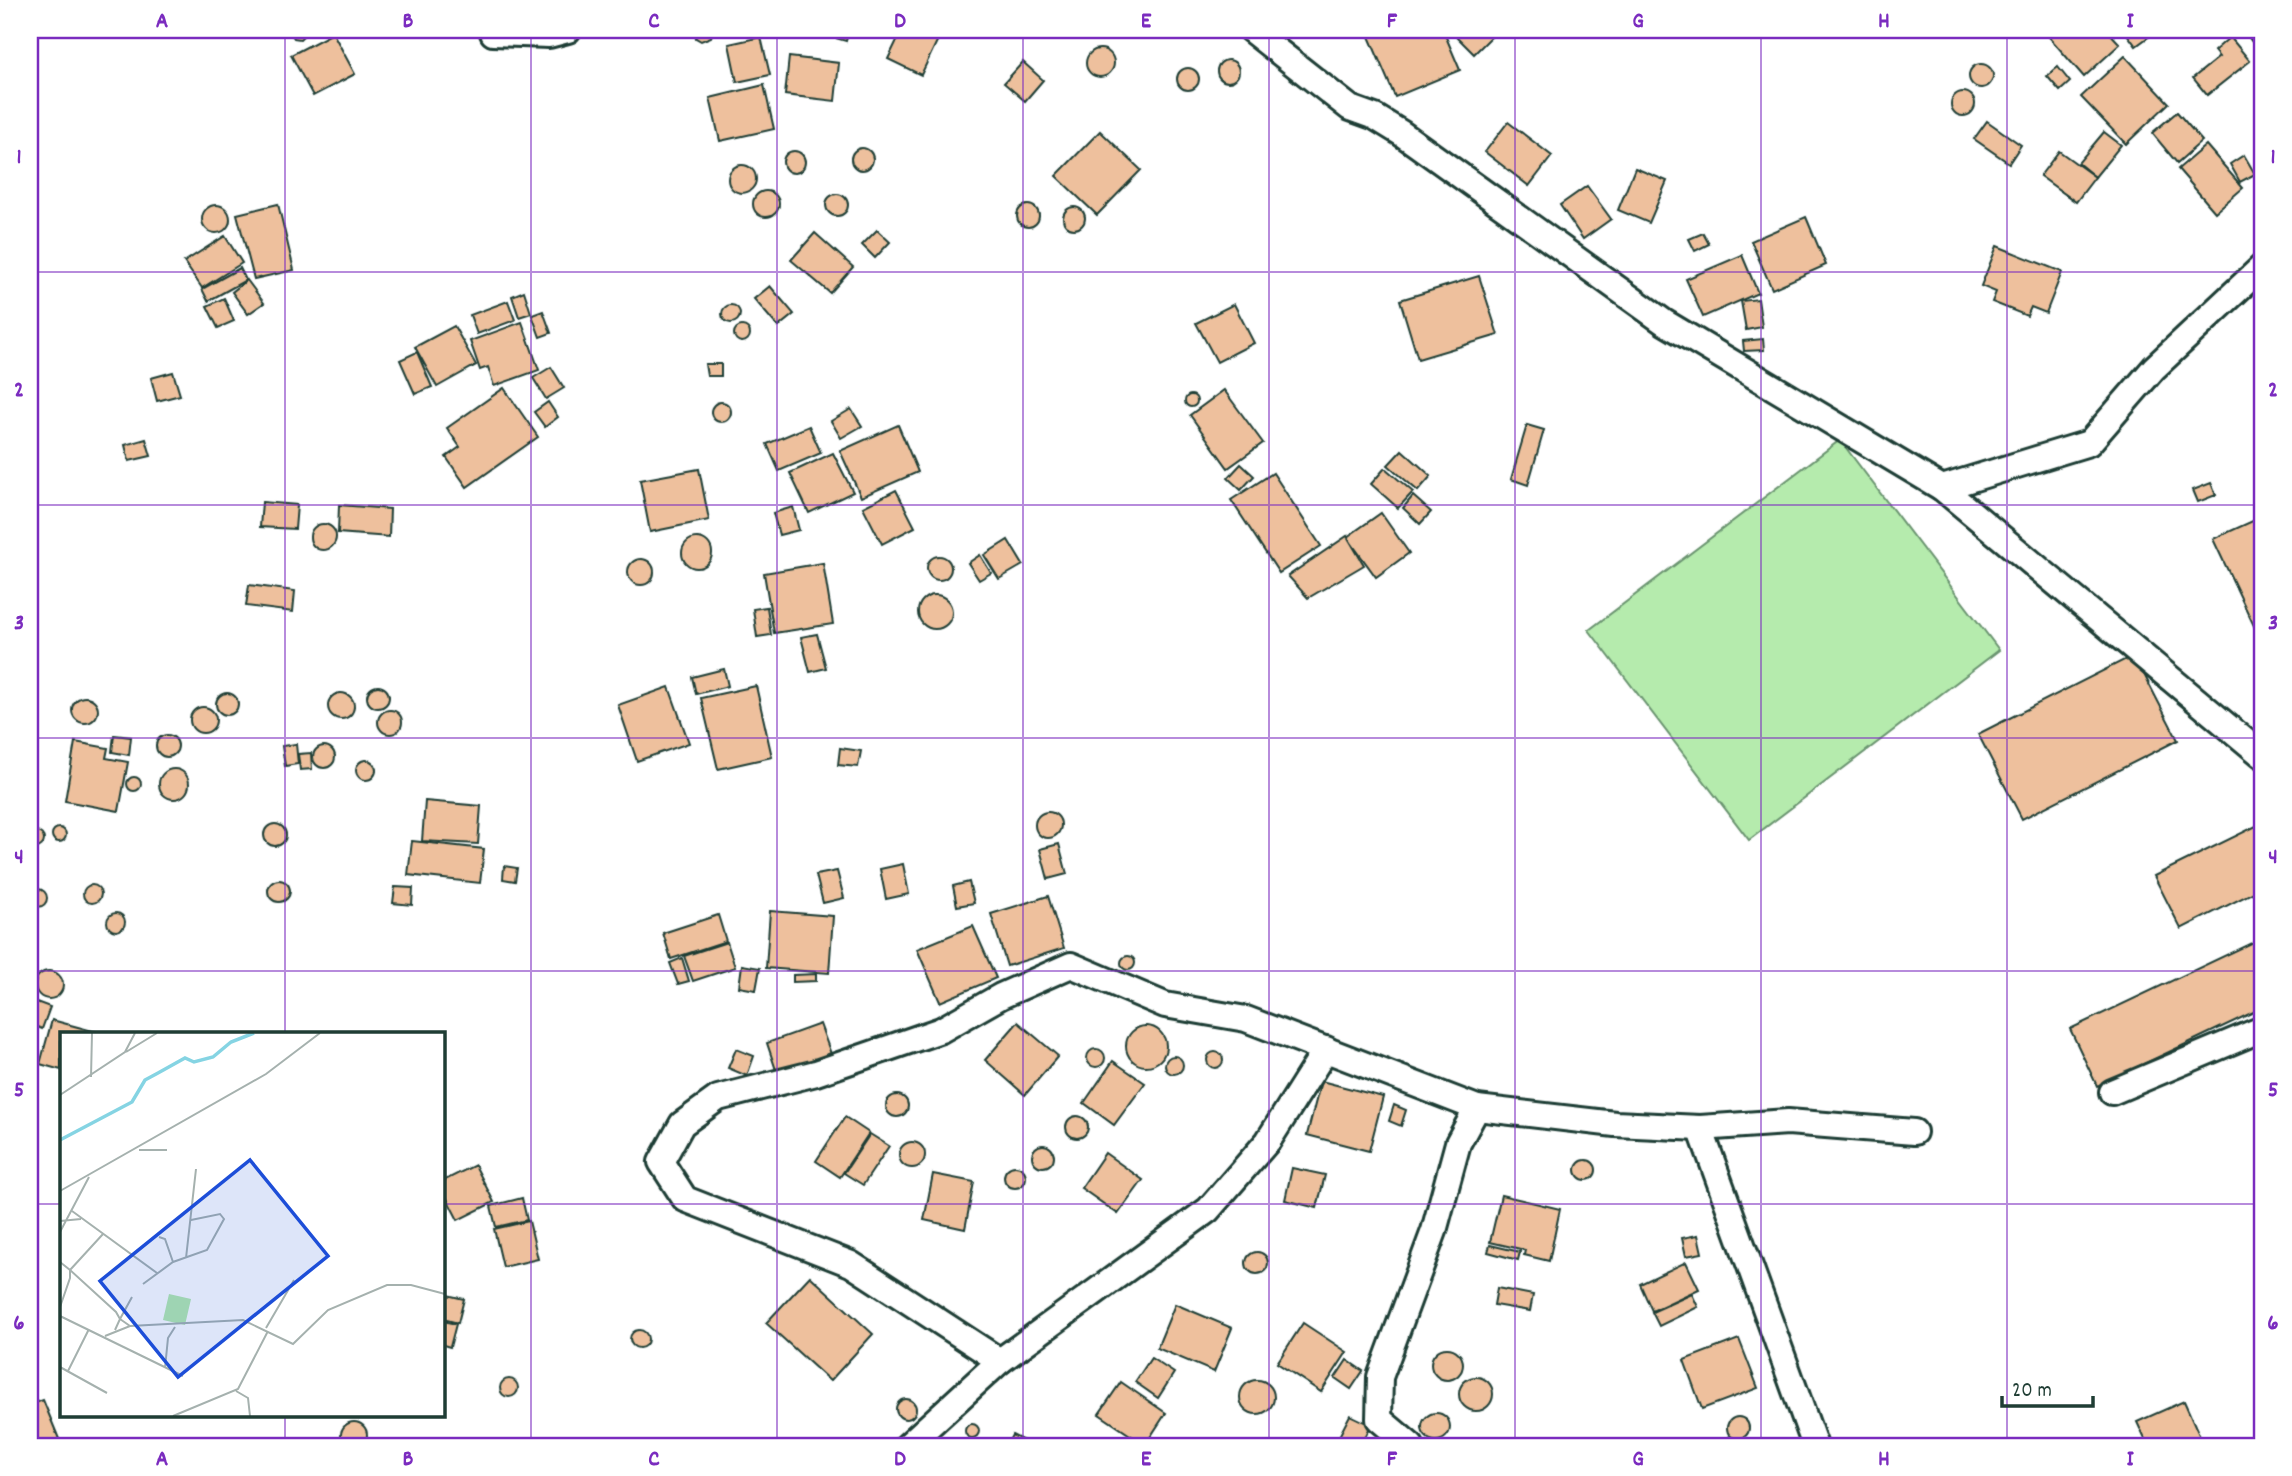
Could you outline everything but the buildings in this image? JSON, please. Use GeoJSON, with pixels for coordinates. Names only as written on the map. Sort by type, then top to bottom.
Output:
{"type":"FeatureCollection","features":[{"type":"Feature","properties":{"kind":"street"},"geometry":{"type":"LineString","coordinates":[[493,33],[549,35],[568,30]]}},
{"type":"Feature","properties":{"kind":"street"},"geometry":{"type":"LineString","coordinates":[[1251,30],[1350,108],[1375,117],[1401,133],[1664,322],[1942,488],[2262,755]]}},
{"type":"Feature","properties":{"kind":"street"},"geometry":{"type":"LineString","coordinates":[[1942,488],[2089,443],[2154,368],[2262,267]]}},
{"type":"Feature","properties":{"kind":"street"},"geometry":{"type":"LineString","coordinates":[[1000,1361],[851,1264],[685,1199],[661,1162],[682,1124],[719,1098],[816,1073],[941,1030],[1001,996],[1071,965],[1165,1005],[1246,1019],[1477,1108],[1615,1124],[1700,1128],[1788,1122],[1914,1132]]}},
{"type":"Feature","properties":{"kind":"street"},"geometry":{"type":"LineString","coordinates":[[2112,1093],[2262,1029]]}},
{"type":"Feature","properties":{"kind":"street"},"geometry":{"type":"LineString","coordinates":[[907,1446],[1000,1361],[1208,1210],[1268,1141],[1326,1049]]}},
{"type":"Feature","properties":{"kind":"street"},"geometry":{"type":"LineString","coordinates":[[1412,1446],[1379,1419],[1380,1377],[1434,1231],[1458,1143],[1477,1108]]}},
{"type":"Feature","properties":{"kind":"street"},"geometry":{"type":"LineString","coordinates":[[1700,1128],[1815,1446]]}},
{"type":"Feature","properties":{"kind":"green space"},"geometry":{"type":"Polygon","coordinates":[[[1840,440],[1999,650],[1749,840],[1589,630],[1840,440]]]}}]}
